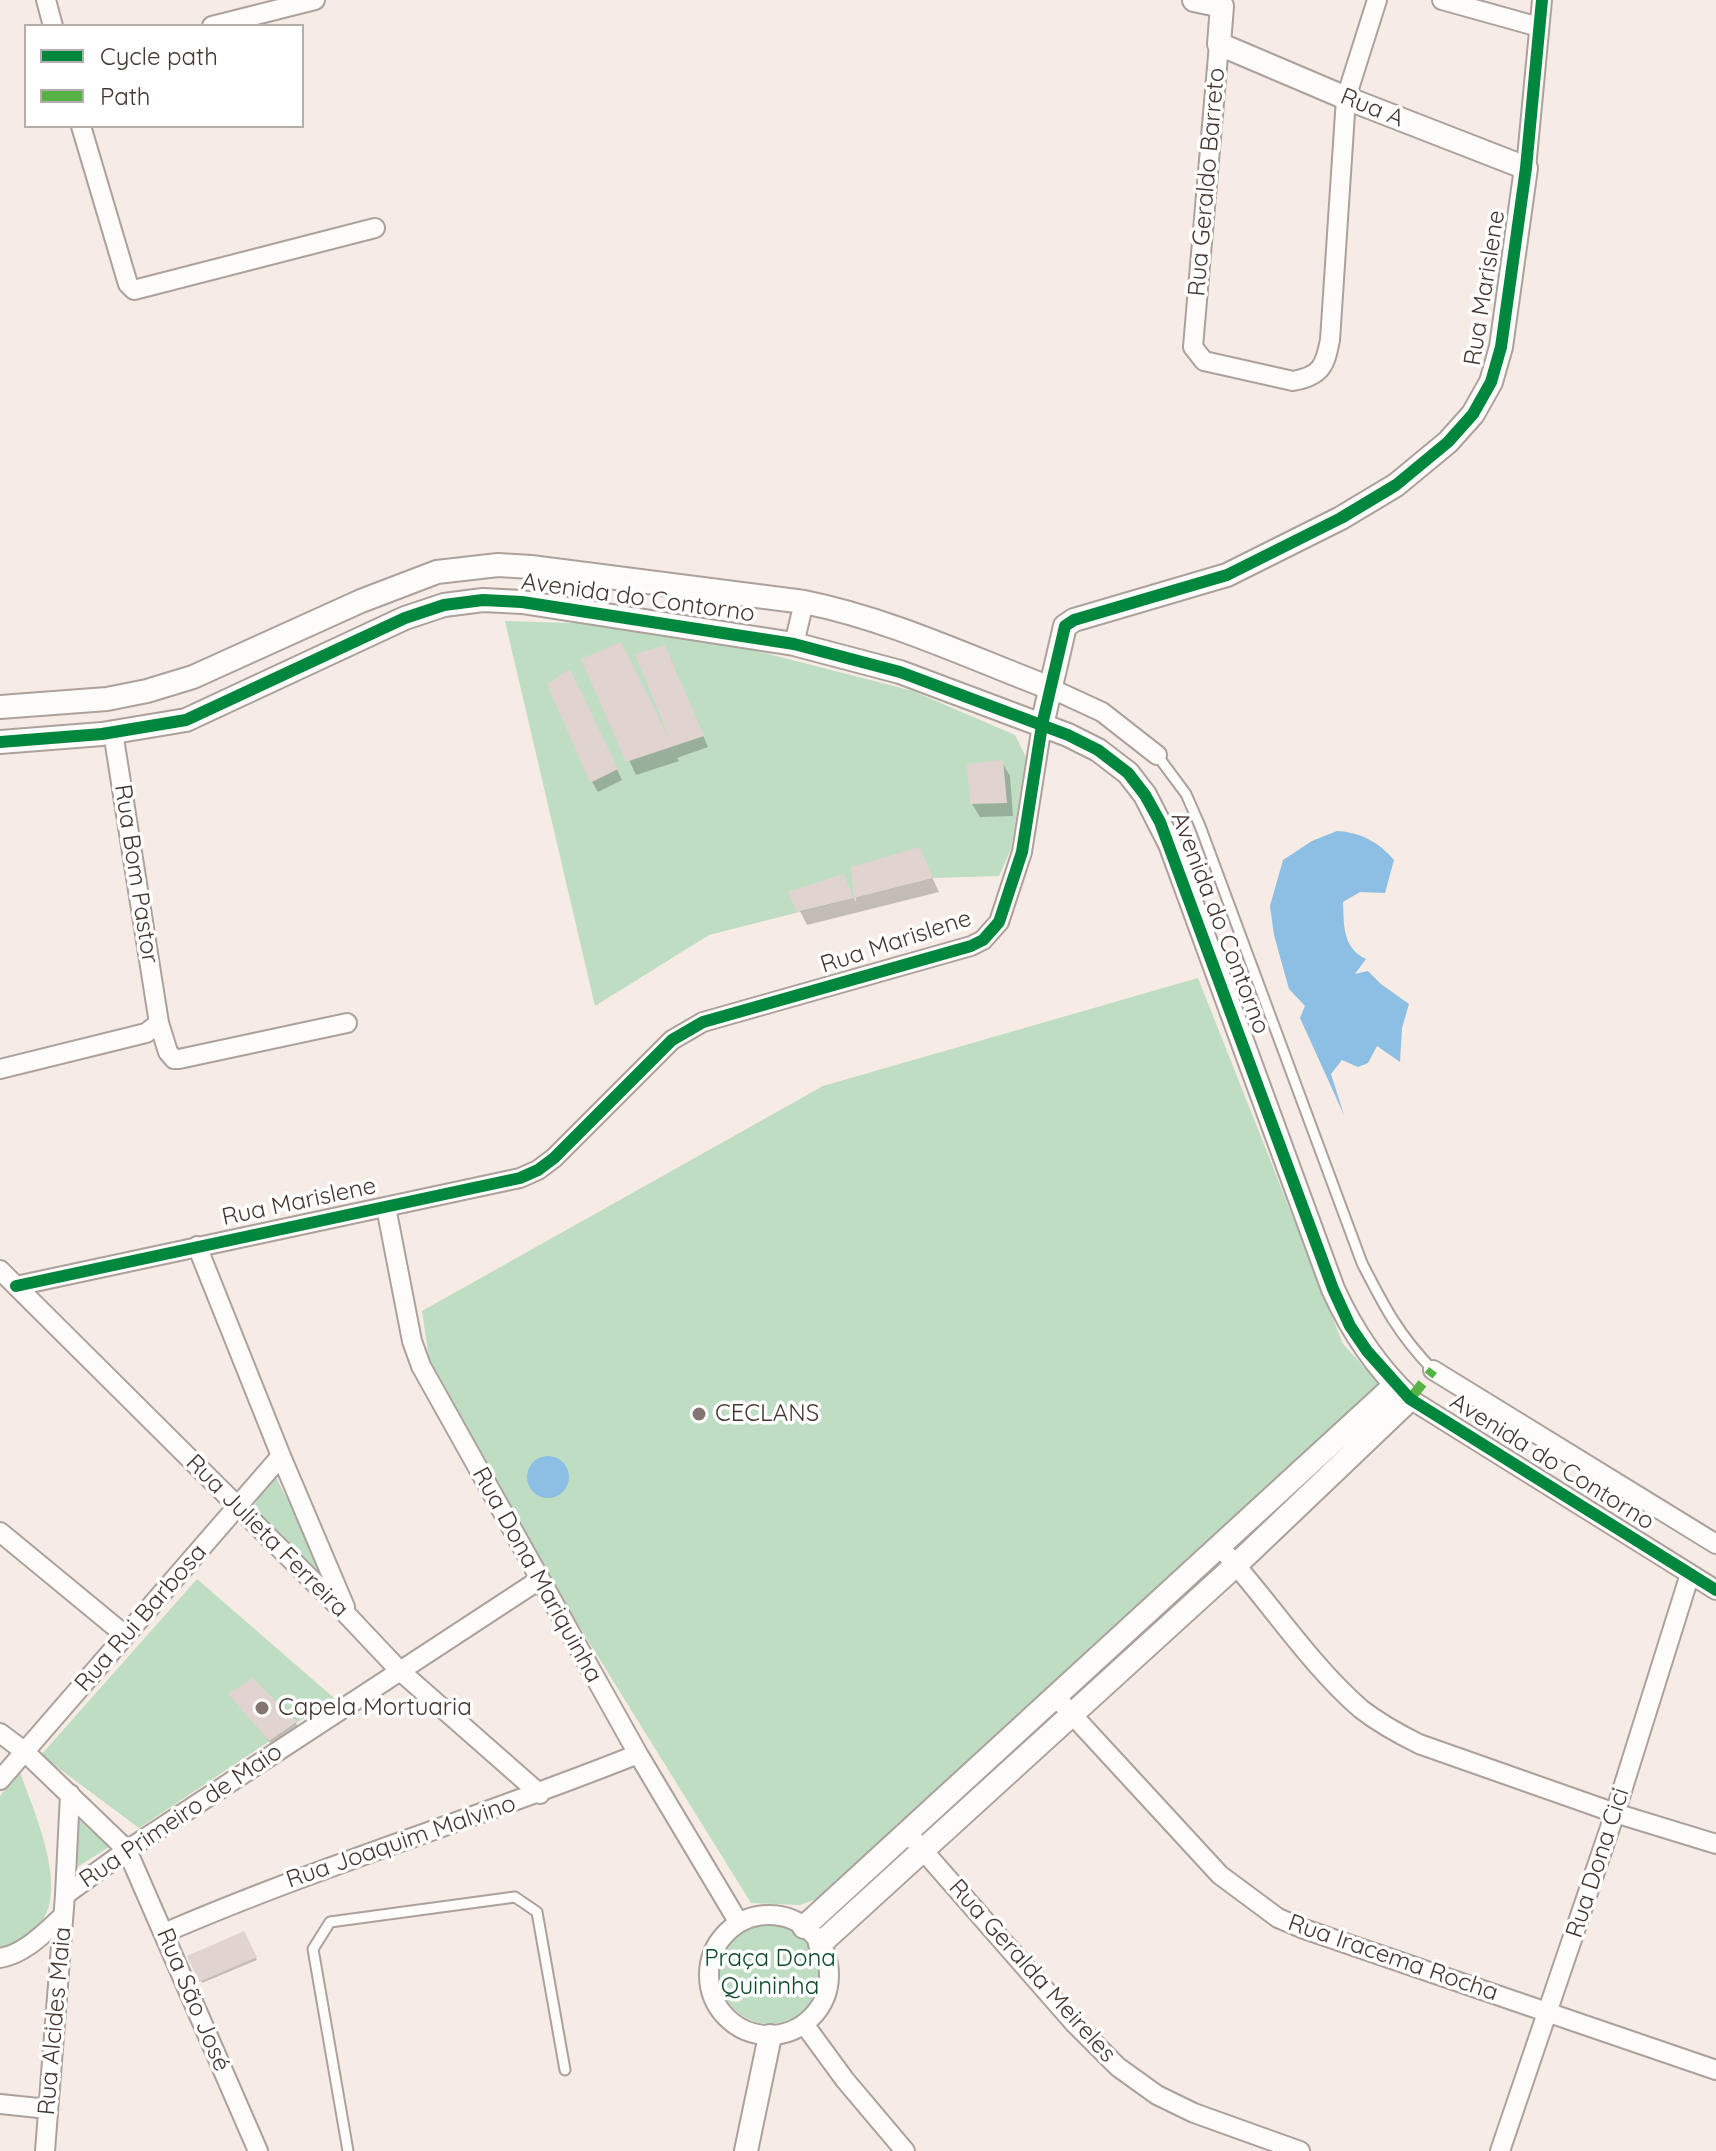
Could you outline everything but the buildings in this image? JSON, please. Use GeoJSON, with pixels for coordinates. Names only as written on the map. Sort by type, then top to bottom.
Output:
{"type":"FeatureCollection","features":[{"type":"Feature","properties":{"kind":"street"},"geometry":{"type":"LineString","coordinates":[[46,0],[52,24]]}},
{"type":"Feature","properties":{"kind":"street"},"geometry":{"type":"LineString","coordinates":[[220,24],[315,0]]}},
{"type":"Feature","properties":{"kind":"street"},"geometry":{"type":"LineString","coordinates":[[1194,0],[1222,3]]}},
{"type":"Feature","properties":{"kind":"street"},"geometry":{"type":"LineString","coordinates":[[1346,98],[1377,0]]}},
{"type":"Feature","properties":{"kind":"street"},"geometry":{"type":"LineString","coordinates":[[1442,0],[1539,27]]}},
{"type":"Feature","properties":{"kind":"street","name":"Rua Marislene"},"geometry":{"type":"LineString","coordinates":[[16,1286],[520,1178],[554,1158],[672,1040],[703,1022],[983,940],[999,922],[1022,852],[1042,725],[1065,626],[1227,575],[1341,518],[1396,485],[1448,442],[1473,414],[1491,382],[1501,347],[1526,168],[1542,0]]}},
{"type":"Feature","properties":{"kind":"street","name":"Rua Geraldo Barreto"},"geometry":{"type":"LineString","coordinates":[[1222,3],[1192,341],[1198,356],[1204,361],[1293,381],[1306,379],[1319,371],[1326,360],[1330,340],[1346,98]]}},
{"type":"Feature","properties":{"kind":"street","name":"Rua A"},"geometry":{"type":"LineString","coordinates":[[1219,44],[1346,98],[1526,168]]}},
{"type":"Feature","properties":{"kind":"street"},"geometry":{"type":"LineString","coordinates":[[82,128],[128,284],[134,290],[375,228]]}},
{"type":"Feature","properties":{"kind":"street"},"geometry":{"type":"LineString","coordinates":[[0,707],[107,699],[147,691],[218,666],[406,582],[468,566],[531,567],[804,602],[879,621],[1050,688],[1102,712],[1157,755]]}},
{"type":"Feature","properties":{"kind":"street","name":"Avenida do Contorno"},"geometry":{"type":"LineString","coordinates":[[0,742],[113,732],[186,720],[405,618],[444,605],[483,600],[538,604],[794,644],[900,672],[1042,725],[1098,750],[1128,773],[1160,822],[1333,1289],[1350,1326],[1402,1392],[1716,1590]]}},
{"type":"Feature","properties":{"kind":"street"},"geometry":{"type":"LineString","coordinates":[[794,644],[804,602]]}},
{"type":"Feature","properties":{"kind":"street","name":"Rua Bom Pastor"},"geometry":{"type":"LineString","coordinates":[[113,732],[159,1020],[168,1052],[174,1059],[347,1023]]}},
{"type":"Feature","properties":{"kind":"street"},"geometry":{"type":"LineString","coordinates":[[0,1069],[146,1033],[159,1020]]}},
{"type":"Feature","properties":{"kind":"street","name":"Rua Dona Mariquinha"},"geometry":{"type":"LineString","coordinates":[[386,1207],[416,1353],[539,1580],[739,1923]]}},
{"type":"Feature","properties":{"kind":"street"},"geometry":{"type":"LineString","coordinates":[[197,1246],[349,1617]]}},
{"type":"Feature","properties":{"kind":"street","name":"Rua Julieta Ferreira"},"geometry":{"type":"LineString","coordinates":[[0,1270],[399,1670],[540,1794]]}},
{"type":"Feature","properties":{"kind":"street"},"geometry":{"type":"LineString","coordinates":[[1433,1370],[1716,1544]]}},
{"type":"Feature","properties":{"kind":"street"},"geometry":{"type":"LineString","coordinates":[[804,1927],[1219,1546],[1402,1392]]}},
{"type":"Feature","properties":{"kind":"street"},"geometry":{"type":"LineString","coordinates":[[820,1944],[1236,1565],[1402,1392]]}},
{"type":"Feature","properties":{"kind":"street","name":"Rua Rui Barbosa"},"geometry":{"type":"LineString","coordinates":[[0,1780],[281,1456]]}},
{"type":"Feature","properties":{"kind":"street"},"geometry":{"type":"LineString","coordinates":[[0,1532],[125,1635]]}},
{"type":"Feature","properties":{"kind":"street"},"geometry":{"type":"LineString","coordinates":[[1219,1546],[1332,1680],[1362,1709],[1391,1730],[1419,1744],[1615,1813],[1716,1844]]}},
{"type":"Feature","properties":{"kind":"street","name":"Rua Dona Cici"},"geometry":{"type":"LineString","coordinates":[[1500,2151],[1615,1813],[1690,1574]]}},
{"type":"Feature","properties":{"kind":"street","name":"Rua Primeiro de Maio"},"geometry":{"type":"LineString","coordinates":[[65,1895],[127,1850],[539,1580]]}},
{"type":"Feature","properties":{"kind":"street","name":"Rua Iracema Rocha"},"geometry":{"type":"LineString","coordinates":[[1055,1696],[1220,1875],[1278,1918],[1716,2070]]}},
{"type":"Feature","properties":{"kind":"street"},"geometry":{"type":"LineString","coordinates":[[0,1733],[24,1751],[127,1850]]}},
{"type":"Feature","properties":{"kind":"street","name":"Rua Joaquim Malvino"},"geometry":{"type":"LineString","coordinates":[[164,1933],[300,1877],[540,1794],[638,1754]]}},
{"type":"Feature","properties":{"kind":"street","name":"Rua Alcides Maia"},"geometry":{"type":"LineString","coordinates":[[45,2151],[70,1794]]}},
{"type":"Feature","properties":{"kind":"street","name":"Rua Geralda Meireles"},"geometry":{"type":"LineString","coordinates":[[907,1832],[1075,2024],[1118,2067],[1157,2095],[1194,2113],[1300,2151]]}},
{"type":"Feature","properties":{"kind":"street","name":"Rua São José"},"geometry":{"type":"LineString","coordinates":[[127,1850],[258,2151]]}},
{"type":"Feature","properties":{"kind":"street"},"geometry":{"type":"LineString","coordinates":[[772,1915],[789,1918],[804,1927],[820,1944],[827,1960],[829,1978],[826,1995],[817,2011],[804,2024],[788,2033],[770,2036],[750,2033],[732,2024],[719,2010],[710,1991],[708,1972],[713,1953],[724,1936],[739,1923],[772,1915]]}},
{"type":"Feature","properties":{"kind":"street"},"geometry":{"type":"LineString","coordinates":[[0,1958],[37,1940],[63,1916]]}},
{"type":"Feature","properties":{"kind":"street"},"geometry":{"type":"LineString","coordinates":[[804,2024],[845,2080],[905,2151]]}},
{"type":"Feature","properties":{"kind":"street"},"geometry":{"type":"LineString","coordinates":[[746,2151],[770,2036]]}},
{"type":"Feature","properties":{"kind":"street"},"geometry":{"type":"LineString","coordinates":[[0,2104],[48,2109]]}},
{"type":"Feature","properties":{"kind":"lane"},"geometry":{"type":"LineString","coordinates":[[1157,755],[1186,794],[1200,826],[1362,1263],[1407,1343],[1433,1370]]}},
{"type":"Feature","properties":{"kind":"lane"},"geometry":{"type":"LineString","coordinates":[[348,2151],[313,1949],[330,1922],[515,1897],[531,1906],[537,1912],[565,2070]]}},
{"type":"Feature","properties":{"kind":"green space"},"geometry":{"type":"Polygon","coordinates":[[[505,621],[605,624],[753,650],[913,691],[1015,735],[1026,757],[1011,849],[999,876],[933,878],[709,935],[595,1006],[505,621]]]}},
{"type":"Feature","properties":{"kind":"green space"},"geometry":{"type":"Polygon","coordinates":[[[1198,978],[1343,1344],[1386,1391],[832,1893],[800,1905],[751,1903],[561,1597],[429,1358],[422,1311],[823,1086],[1198,978]]]}},
{"type":"Feature","properties":{"kind":"green space"},"geometry":{"type":"Polygon","coordinates":[[[274,1473],[328,1582],[318,1585],[252,1509],[274,1473]]]}},
{"type":"Feature","properties":{"kind":"green space"},"geometry":{"type":"Polygon","coordinates":[[[197,1579],[334,1698],[139,1828],[41,1755],[197,1579]]]}},
{"type":"Feature","properties":{"kind":"green space"},"geometry":{"type":"Polygon","coordinates":[[[20,1772],[46,1847],[50,1868],[49,1906],[38,1926],[0,1948],[0,1796],[20,1772]]]}},
{"type":"Feature","properties":{"kind":"green space"},"geometry":{"type":"Polygon","coordinates":[[[76,1817],[109,1847],[74,1869],[76,1817]]]}},
{"type":"Feature","properties":{"kind":"green space","name":"Praça Dona Quininha"},"geometry":{"type":"Polygon","coordinates":[[[770,1922],[790,1926],[806,1937],[817,1953],[821,1973],[817,1993],[806,2009],[790,2020],[770,2024],[750,2020],[734,2009],[723,1993],[719,1973],[723,1953],[734,1937],[750,1926],[770,1922]]]}},
{"type":"Feature","properties":{"kind":"water"},"geometry":{"type":"Polygon","coordinates":[[[1337,831],[1368,839],[1394,860],[1385,893],[1360,892],[1343,902],[1344,927],[1352,949],[1366,959],[1355,974],[1368,971],[1409,1004],[1402,1028],[1400,1062],[1377,1046],[1368,1063],[1358,1067],[1342,1060],[1331,1074],[1344,1115],[1300,1018],[1305,1006],[1289,989],[1274,935],[1270,906],[1283,860],[1312,841],[1337,831]]]}},
{"type":"Feature","properties":{"kind":"water"},"geometry":{"type":"Polygon","coordinates":[[[548,1456],[563,1462],[569,1477],[563,1492],[548,1498],[533,1492],[527,1477],[533,1462],[548,1456]]]}},
{"type":"Feature","properties":{"kind":"marked path"},"geometry":{"type":"LineString","coordinates":[[1410,1399],[1433,1370]]}},
{"type":"Feature","properties":{"kind":"cycle path"},"geometry":{"type":"LineString","coordinates":[[16,1286],[520,1178],[554,1158],[672,1040],[703,1022],[983,940],[999,922],[1022,852],[1042,725],[1065,626],[1074,620],[1227,575],[1341,518],[1396,485],[1448,442],[1473,414],[1491,382],[1501,347],[1526,168],[1542,0]]}},
{"type":"Feature","properties":{"kind":"cycle path"},"geometry":{"type":"LineString","coordinates":[[0,742],[102,734],[186,720],[405,618],[444,605],[483,600],[522,602],[794,644],[900,672],[1068,735],[1098,750],[1128,773],[1160,822],[1333,1289],[1350,1326],[1367,1351],[1410,1399],[1716,1590]]}},
{"type":"Feature","properties":{"kind":"place","name":"CECLANS"},"geometry":{"type":"Point","coordinates":[699,1414]}},
{"type":"Feature","properties":{"kind":"place","name":"Capela Mortuaria"},"geometry":{"type":"Point","coordinates":[262,1708]}}]}
